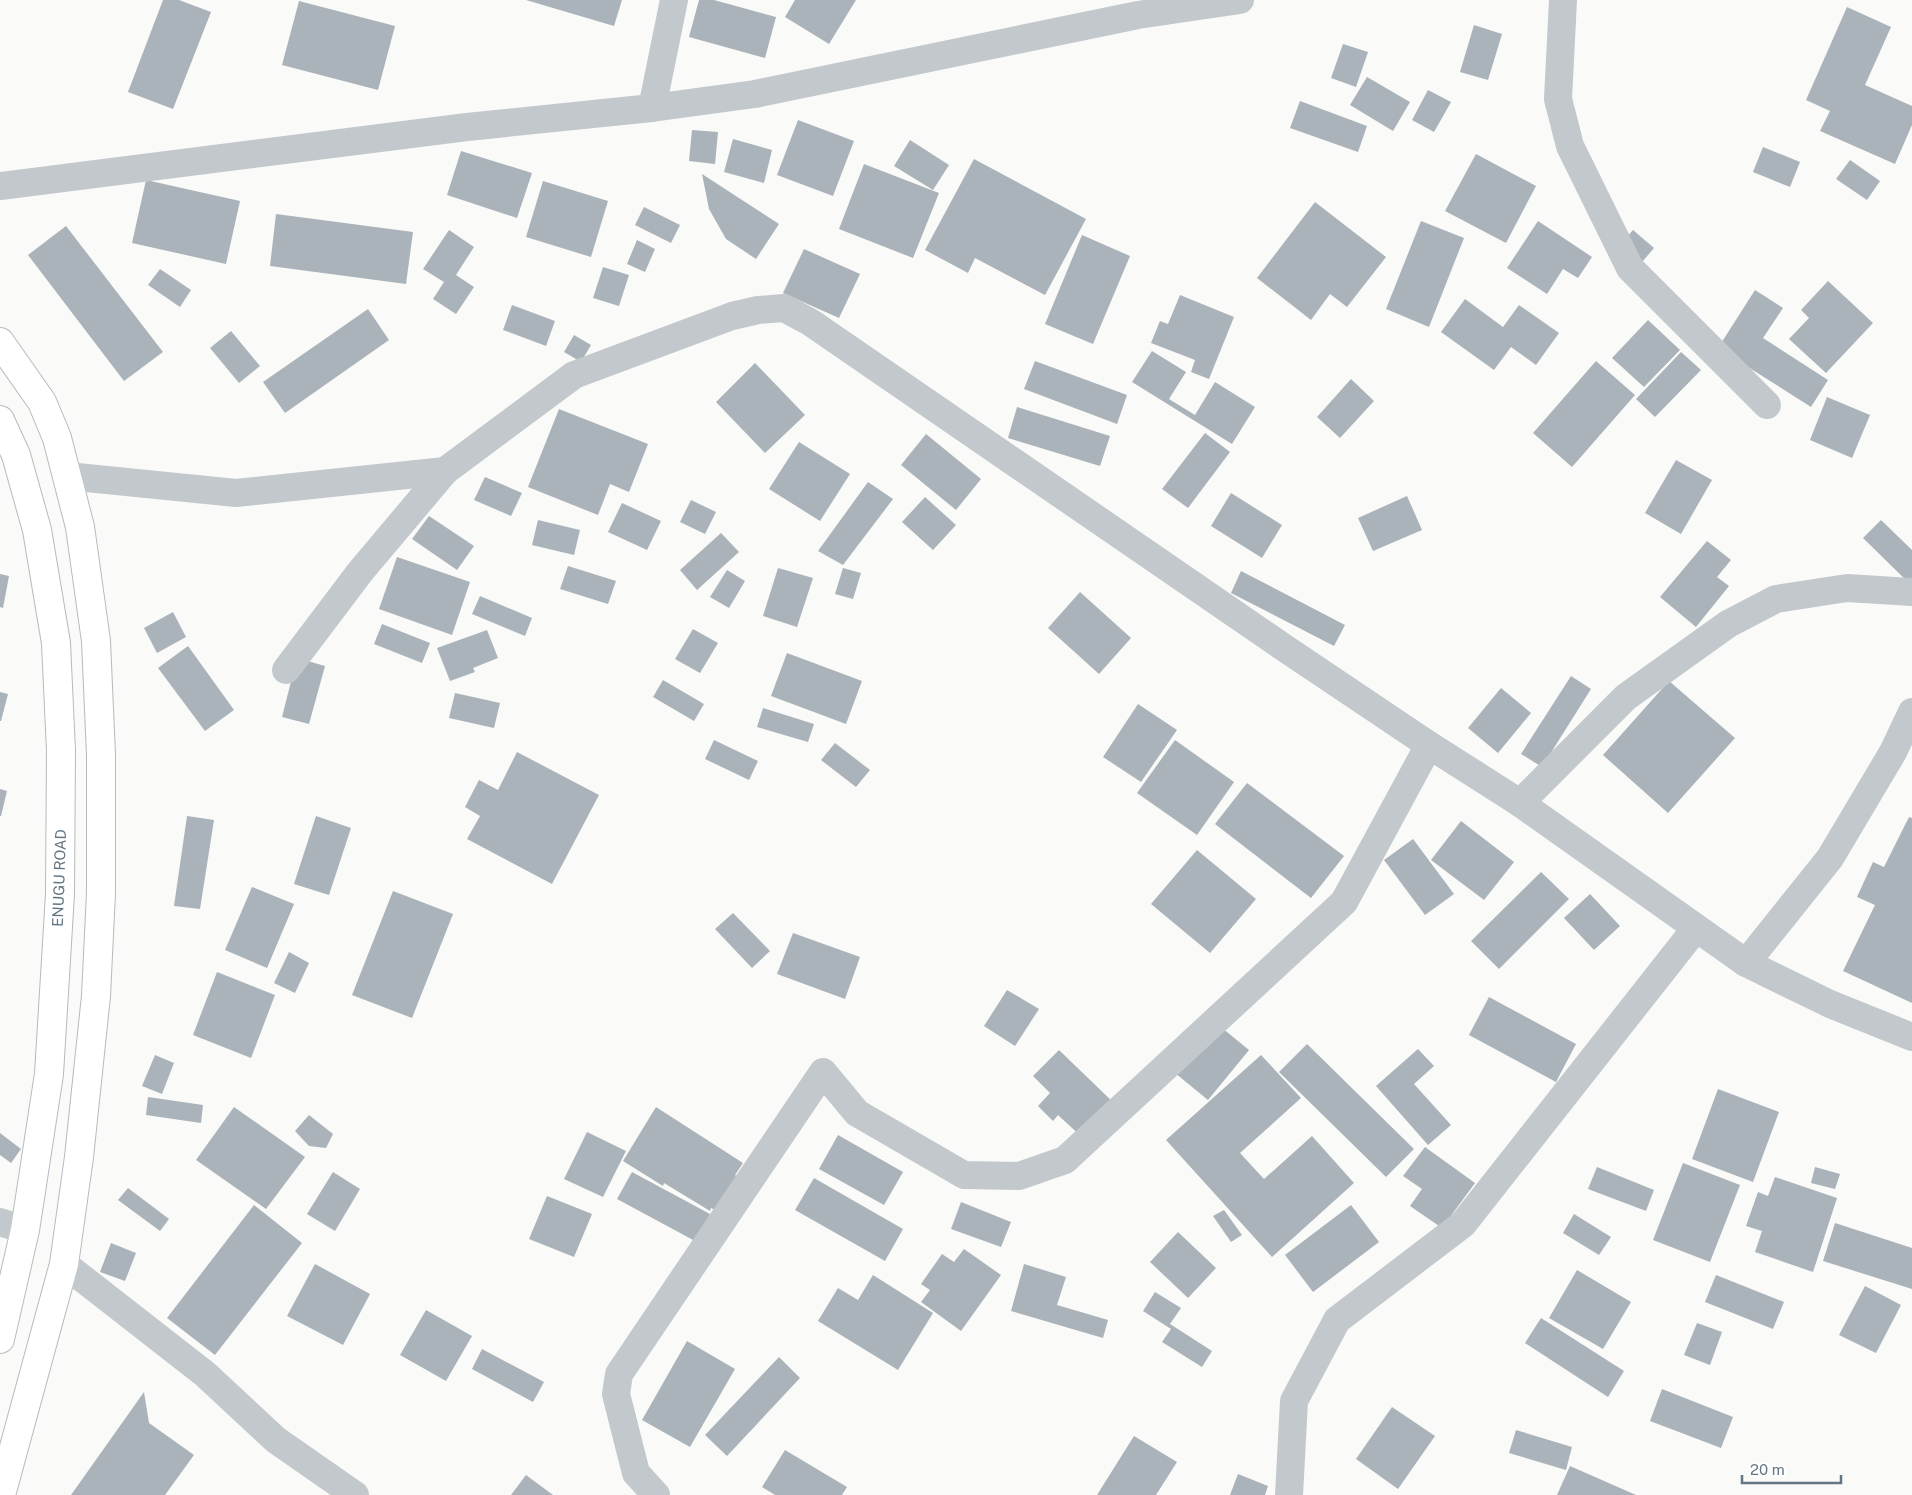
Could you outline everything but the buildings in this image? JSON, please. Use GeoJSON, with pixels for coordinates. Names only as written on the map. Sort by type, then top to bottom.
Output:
{"type":"FeatureCollection","features":[{"type":"Feature","properties":{"kind":"main road"},"geometry":{"type":"LineString","coordinates":[[0,342],[42,402],[57,438],[80,527],[96,641],[101,755],[101,873],[96,996],[79,1157],[64,1264],[1,1495]]}},
{"type":"Feature","properties":{"kind":"main road","name":"ENUGU ROAD"},"geometry":{"type":"LineString","coordinates":[[0,420],[16,455],[37,530],[56,643],[61,751],[60,894],[49,1074],[13,1226],[0,1339]]}},
{"type":"Feature","properties":{"kind":"street"},"geometry":{"type":"LineString","coordinates":[[652,108],[674,0]]}},
{"type":"Feature","properties":{"kind":"street"},"geometry":{"type":"LineString","coordinates":[[0,186],[467,127],[652,108],[755,94],[1138,15],[1240,0]]}},
{"type":"Feature","properties":{"kind":"street"},"geometry":{"type":"LineString","coordinates":[[1563,0],[1558,99],[1570,146],[1630,268],[1767,405]]}},
{"type":"Feature","properties":{"kind":"street"},"geometry":{"type":"LineString","coordinates":[[286,670],[360,572],[445,471],[574,375],[732,316],[758,310],[784,308],[810,322],[1429,745],[1520,804],[1746,963],[1830,1004],[1912,1037]]}},
{"type":"Feature","properties":{"kind":"street"},"geometry":{"type":"LineString","coordinates":[[67,476],[236,493],[445,471]]}},
{"type":"Feature","properties":{"kind":"street"},"geometry":{"type":"LineString","coordinates":[[1520,804],[1626,697],[1728,624],[1776,600],[1847,588],[1912,592]]}},
{"type":"Feature","properties":{"kind":"street"},"geometry":{"type":"LineString","coordinates":[[1746,963],[1830,858],[1893,752],[1912,712]]}},
{"type":"Feature","properties":{"kind":"street"},"geometry":{"type":"LineString","coordinates":[[656,1495],[632,1484],[616,1394],[619,1374],[823,1072],[857,1114],[964,1175],[1020,1176],[1065,1160],[1344,902],[1429,745]]}},
{"type":"Feature","properties":{"kind":"street"},"geometry":{"type":"LineString","coordinates":[[1289,1495],[1294,1401],[1337,1320],[1463,1224],[1696,928]]}},
{"type":"Feature","properties":{"kind":"street"},"geometry":{"type":"LineString","coordinates":[[64,1264],[205,1374],[276,1440],[355,1495]]}}]}
